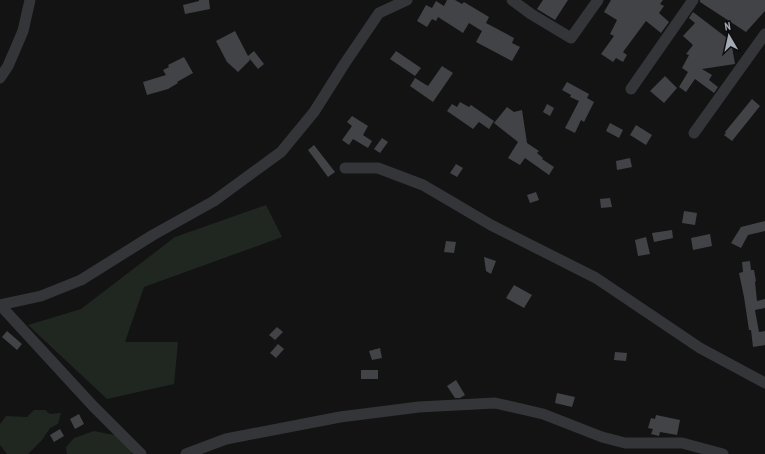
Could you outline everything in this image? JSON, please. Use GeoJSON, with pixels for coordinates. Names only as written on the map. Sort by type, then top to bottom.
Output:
{"type":"FeatureCollection","features":[{"type":"Feature","properties":{"kind":"street"},"geometry":{"type":"LineString","coordinates":[[0,78],[8,66],[23,31],[30,0]]}},
{"type":"Feature","properties":{"kind":"street"},"geometry":{"type":"LineString","coordinates":[[0,305],[41,296],[81,280],[153,235],[214,201],[280,152],[314,112],[379,13],[407,0]]}},
{"type":"Feature","properties":{"kind":"street"},"geometry":{"type":"LineString","coordinates":[[512,0],[531,14],[571,38],[598,0]]}},
{"type":"Feature","properties":{"kind":"street"},"geometry":{"type":"LineString","coordinates":[[631,89],[693,0]]}},
{"type":"Feature","properties":{"kind":"street"},"geometry":{"type":"LineString","coordinates":[[694,133],[765,34]]}},
{"type":"Feature","properties":{"kind":"street"},"geometry":{"type":"LineString","coordinates":[[345,168],[378,168],[424,186],[491,226],[596,278],[700,348],[765,383]]}},
{"type":"Feature","properties":{"kind":"street"},"geometry":{"type":"LineString","coordinates":[[0,305],[93,406],[141,454]]}},
{"type":"Feature","properties":{"kind":"street"},"geometry":{"type":"LineString","coordinates":[[186,454],[226,439],[340,417],[419,407],[496,403],[543,414],[602,437],[625,443],[682,443],[722,454]]}},
{"type":"Feature","properties":{"kind":"shaded area"},"geometry":{"type":"Polygon","coordinates":[[[266,205],[282,237],[144,287],[125,342],[178,342],[174,384],[107,399],[28,325],[81,309],[175,237],[266,205]]]}},
{"type":"Feature","properties":{"kind":"shaded area"},"geometry":{"type":"Polygon","coordinates":[[[34,410],[45,410],[50,414],[61,413],[58,424],[50,428],[42,440],[28,454],[7,454],[0,445],[0,424],[6,416],[27,417],[34,410]]]}},
{"type":"Feature","properties":{"kind":"shaded area"},"geometry":{"type":"Polygon","coordinates":[[[94,431],[114,435],[129,444],[132,454],[67,454],[66,447],[74,438],[94,431]]]}},
{"type":"Feature","properties":{"kind":"building"},"geometry":{"type":"Polygon","coordinates":[[[199,0],[209,0],[210,9],[185,14],[183,5],[199,0]]]}},
{"type":"Feature","properties":{"kind":"building"},"geometry":{"type":"Polygon","coordinates":[[[447,0],[455,0],[462,4],[464,2],[489,17],[486,23],[514,38],[512,43],[520,47],[512,61],[476,42],[482,31],[469,23],[463,33],[438,17],[436,21],[432,19],[427,27],[417,21],[426,5],[432,8],[436,1],[444,6],[447,0]]]}},
{"type":"Feature","properties":{"kind":"building"},"geometry":{"type":"Polygon","coordinates":[[[543,0],[568,0],[555,20],[537,9],[543,0]]]}},
{"type":"Feature","properties":{"kind":"building"},"geometry":{"type":"Polygon","coordinates":[[[611,0],[663,0],[660,4],[664,6],[659,13],[669,22],[661,33],[646,21],[623,52],[627,55],[623,62],[616,58],[613,62],[601,54],[614,36],[610,34],[617,20],[604,12],[611,0]]]}},
{"type":"Feature","properties":{"kind":"building"},"geometry":{"type":"Polygon","coordinates":[[[700,0],[765,0],[765,11],[746,32],[700,2],[700,0]]]}},
{"type":"Feature","properties":{"kind":"building"},"geometry":{"type":"Polygon","coordinates":[[[693,12],[731,41],[735,64],[702,69],[712,75],[709,80],[718,87],[714,93],[695,79],[686,92],[679,87],[688,72],[682,68],[689,55],[686,54],[693,45],[683,36],[695,23],[689,18],[693,12]]]}},
{"type":"Feature","properties":{"kind":"building"},"geometry":{"type":"Polygon","coordinates":[[[235,31],[248,56],[254,51],[264,64],[258,69],[249,58],[250,60],[238,72],[227,62],[216,41],[235,31]]]}},
{"type":"Feature","properties":{"kind":"building"},"geometry":{"type":"Polygon","coordinates":[[[396,51],[421,68],[415,76],[390,59],[396,51]]]}},
{"type":"Feature","properties":{"kind":"building"},"geometry":{"type":"Polygon","coordinates":[[[184,57],[193,73],[168,89],[147,95],[143,82],[166,75],[163,70],[169,67],[168,65],[184,57]]]}},
{"type":"Feature","properties":{"kind":"building"},"geometry":{"type":"Polygon","coordinates":[[[442,66],[453,73],[433,102],[410,86],[415,78],[428,86],[442,66]]]}},
{"type":"Feature","properties":{"kind":"building"},"geometry":{"type":"Polygon","coordinates":[[[665,76],[677,88],[664,103],[650,91],[665,76]]]}},
{"type":"Feature","properties":{"kind":"building"},"geometry":{"type":"Polygon","coordinates":[[[567,82],[589,94],[587,98],[594,102],[584,122],[581,120],[575,133],[565,128],[579,101],[570,97],[571,95],[562,90],[567,82]]]}},
{"type":"Feature","properties":{"kind":"building"},"geometry":{"type":"Polygon","coordinates":[[[752,99],[760,106],[732,141],[724,135],[726,133],[725,132],[752,99]]]}},
{"type":"Feature","properties":{"kind":"building"},"geometry":{"type":"Polygon","coordinates":[[[460,102],[469,107],[471,105],[494,121],[489,129],[479,122],[473,129],[447,111],[452,104],[457,107],[460,102]]]}},
{"type":"Feature","properties":{"kind":"building"},"geometry":{"type":"Polygon","coordinates":[[[547,104],[554,108],[550,116],[543,112],[547,104]]]}},
{"type":"Feature","properties":{"kind":"building"},"geometry":{"type":"Polygon","coordinates":[[[507,107],[514,112],[522,110],[527,143],[539,151],[537,153],[543,158],[542,159],[554,167],[549,175],[525,158],[520,165],[508,158],[518,142],[494,123],[507,107]]]}},
{"type":"Feature","properties":{"kind":"building"},"geometry":{"type":"Polygon","coordinates":[[[352,116],[368,126],[363,135],[372,141],[368,148],[353,139],[349,145],[342,140],[352,126],[347,122],[352,116]]]}},
{"type":"Feature","properties":{"kind":"building"},"geometry":{"type":"Polygon","coordinates":[[[610,123],[623,130],[619,138],[606,131],[610,123]]]}},
{"type":"Feature","properties":{"kind":"building"},"geometry":{"type":"Polygon","coordinates":[[[636,125],[652,135],[646,145],[630,135],[636,125]]]}},
{"type":"Feature","properties":{"kind":"building"},"geometry":{"type":"Polygon","coordinates":[[[382,138],[388,142],[380,153],[374,149],[382,138]]]}},
{"type":"Feature","properties":{"kind":"building"},"geometry":{"type":"Polygon","coordinates":[[[314,145],[335,172],[328,177],[308,150],[314,145]]]}},
{"type":"Feature","properties":{"kind":"building"},"geometry":{"type":"Polygon","coordinates":[[[630,158],[632,167],[617,170],[616,161],[630,158]]]}},
{"type":"Feature","properties":{"kind":"building"},"geometry":{"type":"Polygon","coordinates":[[[456,164],[463,168],[457,177],[450,173],[456,164]]]}},
{"type":"Feature","properties":{"kind":"building"},"geometry":{"type":"Polygon","coordinates":[[[536,192],[539,200],[530,203],[527,195],[536,192]]]}},
{"type":"Feature","properties":{"kind":"building"},"geometry":{"type":"Polygon","coordinates":[[[610,198],[612,207],[601,208],[600,199],[610,198]]]}},
{"type":"Feature","properties":{"kind":"building"},"geometry":{"type":"Polygon","coordinates":[[[684,211],[697,213],[695,225],[682,223],[684,211]]]}},
{"type":"Feature","properties":{"kind":"building"},"geometry":{"type":"Polygon","coordinates":[[[765,221],[765,231],[748,235],[741,248],[731,243],[741,227],[765,221]]]}},
{"type":"Feature","properties":{"kind":"building"},"geometry":{"type":"Polygon","coordinates":[[[672,230],[673,238],[654,242],[652,233],[672,230]]]}},
{"type":"Feature","properties":{"kind":"building"},"geometry":{"type":"Polygon","coordinates":[[[710,234],[712,246],[693,250],[691,238],[710,234]]]}},
{"type":"Feature","properties":{"kind":"building"},"geometry":{"type":"Polygon","coordinates":[[[646,237],[650,254],[638,256],[635,240],[646,237]]]}},
{"type":"Feature","properties":{"kind":"building"},"geometry":{"type":"Polygon","coordinates":[[[446,241],[456,242],[454,253],[444,252],[446,241]]]}},
{"type":"Feature","properties":{"kind":"building"},"geometry":{"type":"Polygon","coordinates":[[[484,257],[496,261],[491,274],[486,271],[484,257]]]}},
{"type":"Feature","properties":{"kind":"building"},"geometry":{"type":"Polygon","coordinates":[[[750,261],[751,270],[754,270],[756,281],[757,301],[765,299],[765,308],[755,310],[759,332],[765,331],[765,345],[753,347],[739,273],[743,272],[742,262],[750,261]]]}},
{"type":"Feature","properties":{"kind":"building"},"geometry":{"type":"Polygon","coordinates":[[[514,285],[532,295],[524,308],[506,298],[514,285]]]}},
{"type":"Feature","properties":{"kind":"building"},"geometry":{"type":"Polygon","coordinates":[[[277,327],[283,332],[275,340],[269,335],[277,327]]]}},
{"type":"Feature","properties":{"kind":"building"},"geometry":{"type":"Polygon","coordinates":[[[7,331],[22,344],[17,350],[2,337],[7,331]]]}},
{"type":"Feature","properties":{"kind":"building"},"geometry":{"type":"Polygon","coordinates":[[[278,344],[284,349],[276,358],[270,353],[278,344]]]}},
{"type":"Feature","properties":{"kind":"building"},"geometry":{"type":"Polygon","coordinates":[[[380,348],[382,358],[372,360],[369,351],[380,348]]]}},
{"type":"Feature","properties":{"kind":"building"},"geometry":{"type":"Polygon","coordinates":[[[615,352],[627,353],[626,361],[614,360],[615,352]]]}},
{"type":"Feature","properties":{"kind":"building"},"geometry":{"type":"Polygon","coordinates":[[[361,370],[378,370],[378,379],[361,379],[361,370]]]}},
{"type":"Feature","properties":{"kind":"building"},"geometry":{"type":"Polygon","coordinates":[[[456,380],[465,395],[460,398],[455,398],[447,386],[456,380]]]}},
{"type":"Feature","properties":{"kind":"building"},"geometry":{"type":"Polygon","coordinates":[[[557,393],[575,397],[572,407],[555,403],[557,393]]]}},
{"type":"Feature","properties":{"kind":"building"},"geometry":{"type":"Polygon","coordinates":[[[79,414],[84,424],[75,429],[70,419],[79,414]]]}},
{"type":"Feature","properties":{"kind":"building"},"geometry":{"type":"Polygon","coordinates":[[[656,415],[680,420],[677,435],[660,432],[659,436],[651,434],[653,429],[648,428],[651,418],[655,419],[656,415]]]}},
{"type":"Feature","properties":{"kind":"building"},"geometry":{"type":"Polygon","coordinates":[[[60,429],[64,436],[54,442],[50,435],[60,429]]]}}]}
